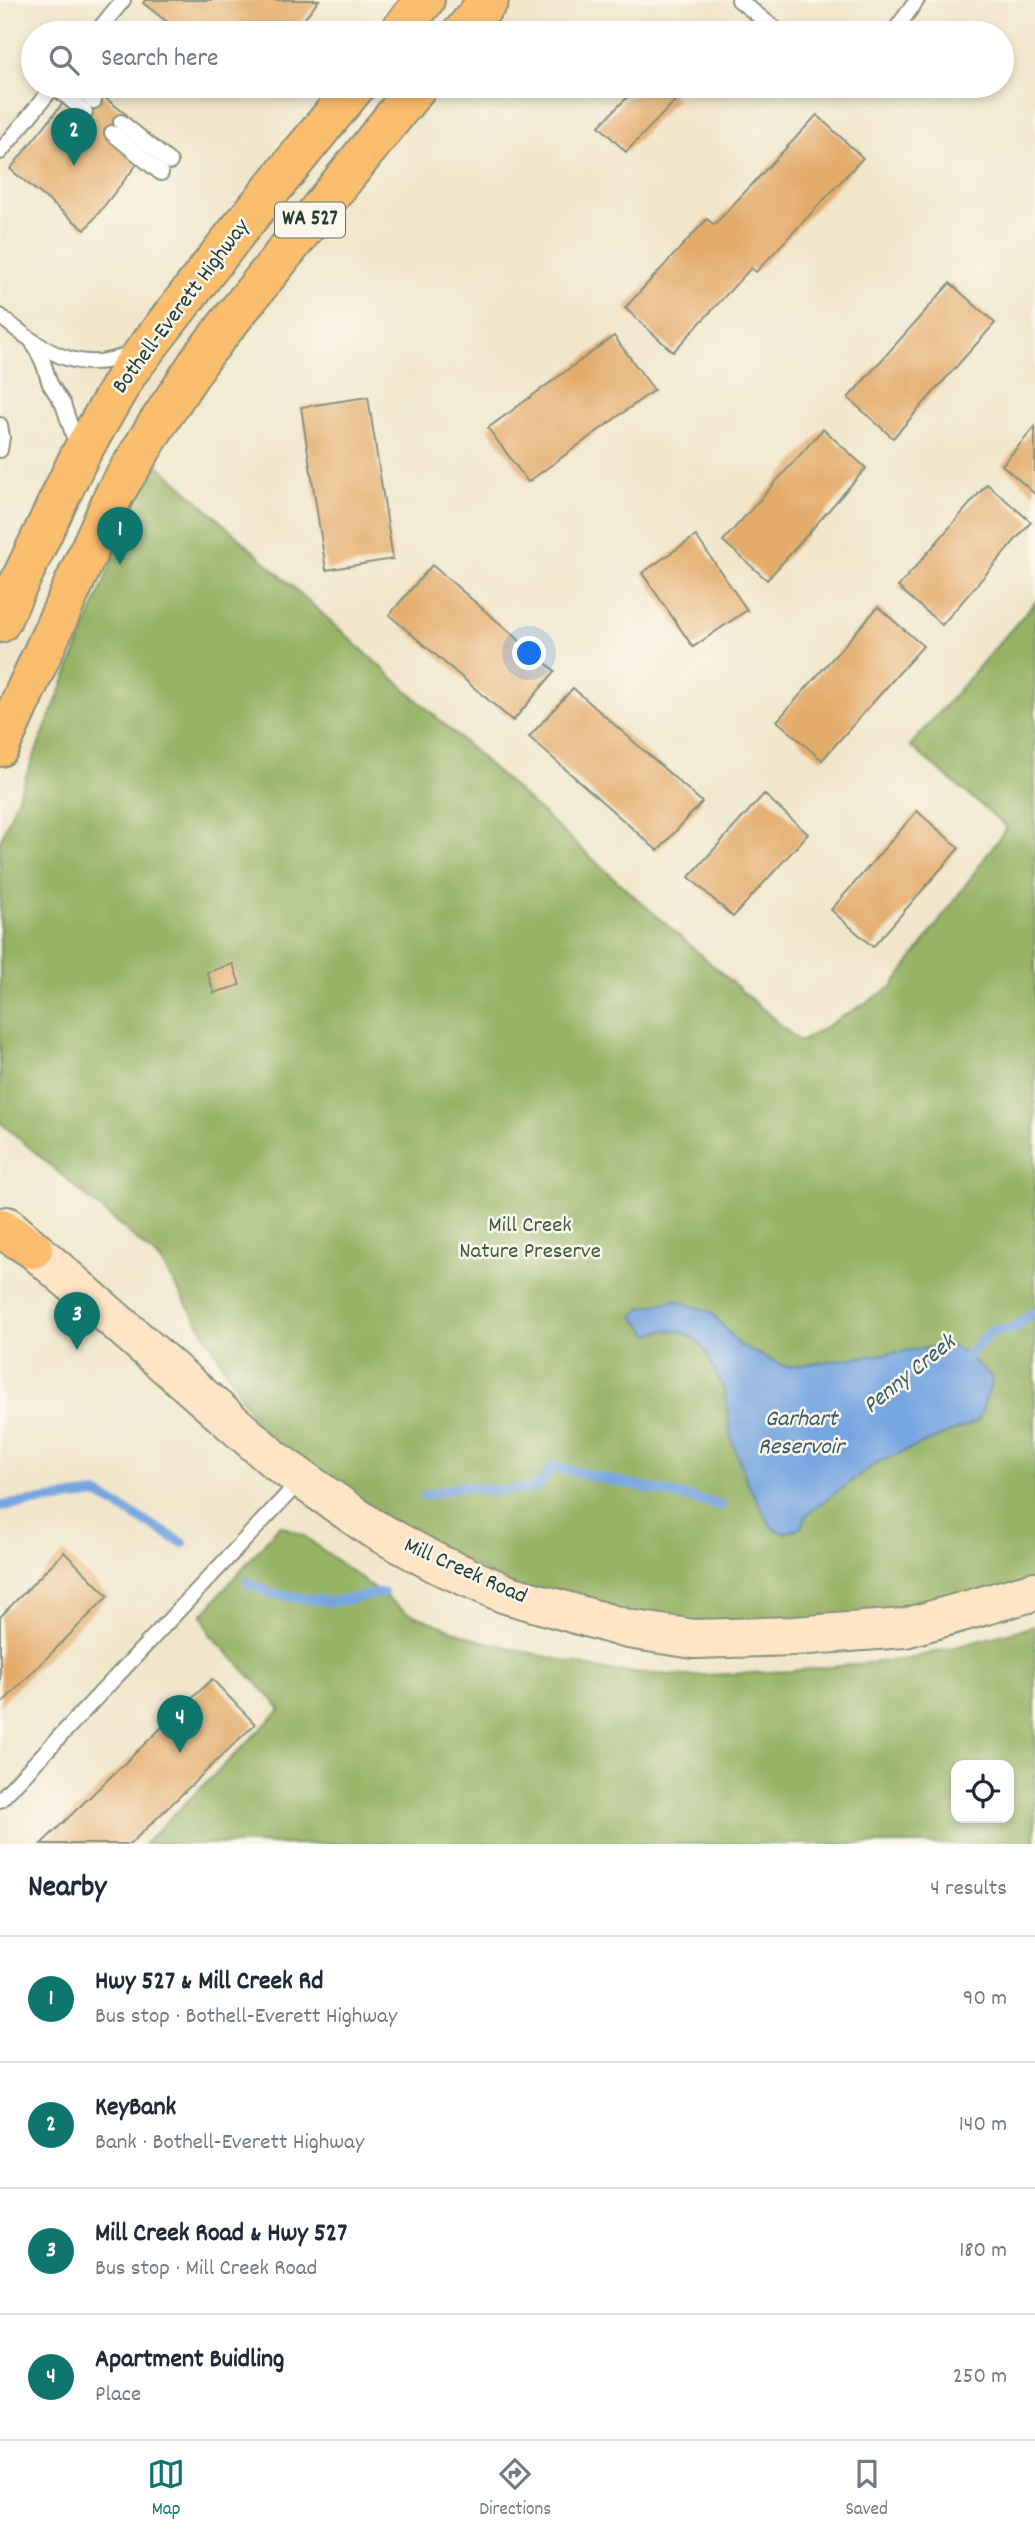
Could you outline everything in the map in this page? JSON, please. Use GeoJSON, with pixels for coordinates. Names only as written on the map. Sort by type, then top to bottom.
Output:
{"type":"FeatureCollection","features":[{"type":"Feature","properties":{"kind":"main road"},"geometry":{"type":"LineString","coordinates":[[408,21],[425,0]]}},
{"type":"Feature","properties":{"kind":"main road"},"geometry":{"type":"LineString","coordinates":[[442,21],[459,0]]}},
{"type":"Feature","properties":{"kind":"main road"},"geometry":{"type":"LineString","coordinates":[[472,21],[489,0]]}},
{"type":"Feature","properties":{"kind":"main road","name":"Bothell-Everett Highway"},"geometry":{"type":"LineString","coordinates":[[0,623],[80,454],[129,371],[346,98]]}},
{"type":"Feature","properties":{"kind":"main road"},"geometry":{"type":"LineString","coordinates":[[371,143],[393,98]]}},
{"type":"Feature","properties":{"kind":"main road","name":"Bothell-Everett Highway"},"geometry":{"type":"LineString","coordinates":[[0,747],[115,493],[154,429],[203,355],[408,98]]}},
{"type":"Feature","properties":{"kind":"main road","name":"Mill Creek Road"},"geometry":{"type":"LineString","coordinates":[[0,1220],[276,1461],[372,1528],[438,1564],[506,1594],[628,1629],[694,1639],[794,1636],[905,1628],[1035,1591]]}},
{"type":"Feature","properties":{"kind":"main road"},"geometry":{"type":"LineString","coordinates":[[0,1228],[33,1249]]}},
{"type":"Feature","properties":{"kind":"lane"},"geometry":{"type":"LineString","coordinates":[[106,21],[123,0]]}},
{"type":"Feature","properties":{"kind":"lane"},"geometry":{"type":"LineString","coordinates":[[739,0],[765,21]]}},
{"type":"Feature","properties":{"kind":"lane"},"geometry":{"type":"LineString","coordinates":[[902,21],[917,0]]}},
{"type":"Feature","properties":{"kind":"lane"},"geometry":{"type":"LineString","coordinates":[[0,152],[44,98]]}},
{"type":"Feature","properties":{"kind":"lane"},"geometry":{"type":"LineString","coordinates":[[76,98],[90,106],[84,98]]}},
{"type":"Feature","properties":{"kind":"lane"},"geometry":{"type":"LineString","coordinates":[[117,128],[166,168]]}},
{"type":"Feature","properties":{"kind":"lane"},"geometry":{"type":"LineString","coordinates":[[0,316],[32,342],[53,354],[80,361],[105,363],[146,345],[157,333]]}},
{"type":"Feature","properties":{"kind":"lane"},"geometry":{"type":"LineString","coordinates":[[32,342],[43,362],[50,384],[63,404],[80,454]]}},
{"type":"Feature","properties":{"kind":"lane"},"geometry":{"type":"LineString","coordinates":[[0,425],[0,450]]}},
{"type":"Feature","properties":{"kind":"lane"},"geometry":{"type":"LineString","coordinates":[[0,1800],[302,1479]]}},
{"type":"Feature","properties":{"kind":"green space","name":"Mill Creek Nature Preserve"},"geometry":{"type":"Polygon","coordinates":[[[153,460],[617,881],[800,1042],[892,987],[1007,827],[910,746],[1035,602],[1035,1591],[794,1636],[564,1613],[276,1461],[216,1352],[159,1259],[0,1122],[0,841],[153,460]]]}},
{"type":"Feature","properties":{"kind":"green space"},"geometry":{"type":"Polygon","coordinates":[[[280,1525],[303,1535],[406,1612],[478,1640],[602,1670],[685,1676],[791,1671],[908,1659],[1035,1626],[1035,1844],[144,1844],[281,1709],[210,1634],[202,1615],[280,1525]]]}},
{"type":"Feature","properties":{"kind":"water","name":"Garhart Reservoir"},"geometry":{"type":"Polygon","coordinates":[[[676,1300],[711,1312],[740,1346],[787,1367],[950,1345],[993,1378],[978,1421],[876,1463],[807,1514],[802,1527],[785,1533],[772,1528],[747,1481],[731,1438],[725,1392],[705,1350],[683,1332],[666,1330],[650,1335],[633,1316],[642,1308],[676,1300]]]}},
{"type":"Feature","properties":{"kind":"building"},"geometry":{"type":"Polygon","coordinates":[[[145,0],[319,0],[302,21],[166,21],[143,3],[145,0]]]}},
{"type":"Feature","properties":{"kind":"building"},"geometry":{"type":"Polygon","coordinates":[[[97,98],[105,98],[127,115],[108,139],[138,163],[85,230],[10,169],[63,103],[81,117],[97,98]]]}},
{"type":"Feature","properties":{"kind":"building"},"geometry":{"type":"Polygon","coordinates":[[[626,98],[677,99],[626,152],[599,126],[626,98]]]}},
{"type":"Feature","properties":{"kind":"building"},"geometry":{"type":"Polygon","coordinates":[[[817,115],[863,158],[756,272],[751,268],[673,352],[625,308],[707,219],[714,225],[817,115]]]}},
{"type":"Feature","properties":{"kind":"building"},"geometry":{"type":"Polygon","coordinates":[[[950,283],[995,323],[893,438],[848,398],[950,283]]]}},
{"type":"Feature","properties":{"kind":"building"},"geometry":{"type":"Polygon","coordinates":[[[614,336],[654,390],[528,482],[488,428],[614,336]]]}},
{"type":"Feature","properties":{"kind":"building"},"geometry":{"type":"Polygon","coordinates":[[[368,397],[393,559],[326,570],[301,407],[368,397]]]}},
{"type":"Feature","properties":{"kind":"building"},"geometry":{"type":"Polygon","coordinates":[[[1035,427],[1035,494],[1002,465],[1035,427]]]}},
{"type":"Feature","properties":{"kind":"building"},"geometry":{"type":"Polygon","coordinates":[[[823,429],[866,468],[767,580],[723,541],[823,429]]]}},
{"type":"Feature","properties":{"kind":"building"},"geometry":{"type":"Polygon","coordinates":[[[987,484],[1031,522],[942,625],[898,587],[987,484]]]}},
{"type":"Feature","properties":{"kind":"building"},"geometry":{"type":"Polygon","coordinates":[[[696,536],[747,610],[693,647],[642,573],[696,536]]]}},
{"type":"Feature","properties":{"kind":"building"},"geometry":{"type":"Polygon","coordinates":[[[432,565],[555,671],[513,721],[389,615],[432,565]]]}},
{"type":"Feature","properties":{"kind":"building"},"geometry":{"type":"Polygon","coordinates":[[[878,607],[923,646],[822,760],[777,721],[878,607]]]}},
{"type":"Feature","properties":{"kind":"building"},"geometry":{"type":"Polygon","coordinates":[[[573,688],[702,802],[658,851],[529,737],[573,688]]]}},
{"type":"Feature","properties":{"kind":"building"},"geometry":{"type":"Polygon","coordinates":[[[764,794],[808,834],[733,917],[689,877],[764,794]]]}},
{"type":"Feature","properties":{"kind":"building"},"geometry":{"type":"Polygon","coordinates":[[[917,811],[959,848],[873,947],[831,910],[917,811]]]}},
{"type":"Feature","properties":{"kind":"building"},"geometry":{"type":"Polygon","coordinates":[[[233,964],[240,985],[214,993],[207,972],[233,964]]]}},
{"type":"Feature","properties":{"kind":"building"},"geometry":{"type":"Polygon","coordinates":[[[64,1552],[108,1596],[0,1705],[0,1617],[64,1552]]]}},
{"type":"Feature","properties":{"kind":"building"},"geometry":{"type":"Polygon","coordinates":[[[212,1679],[255,1724],[130,1844],[41,1844],[212,1679]]]}},
{"type":"Feature","properties":{"kind":"waterway","name":"Penny Creek"},"geometry":{"type":"LineString","coordinates":[[959,1365],[992,1331],[1013,1329],[1035,1311]]}},
{"type":"Feature","properties":{"kind":"waterway","name":"Penny Creek"},"geometry":{"type":"LineString","coordinates":[[425,1496],[460,1486],[501,1491],[536,1488],[553,1467],[721,1505]]}},
{"type":"Feature","properties":{"kind":"waterway","name":"Penny Creek"},"geometry":{"type":"LineString","coordinates":[[0,1506],[97,1494],[183,1543]]}},
{"type":"Feature","properties":{"kind":"waterway","name":"Penny Creek"},"geometry":{"type":"LineString","coordinates":[[247,1582],[272,1594],[332,1602],[383,1593]]}},
{"type":"Feature","properties":{"kind":"place","name":"KeyBank"},"geometry":{"type":"Point","coordinates":[74,166]}},
{"type":"Feature","properties":{"kind":"place","name":"Hwy 527 & Mill Creek Rd"},"geometry":{"type":"Point","coordinates":[120,565]}},
{"type":"Feature","properties":{"kind":"place","name":"Mill Creek Road & Hwy 527"},"geometry":{"type":"Point","coordinates":[77,1350]}},
{"type":"Feature","properties":{"kind":"place","name":"Apartment Buidling"},"geometry":{"type":"Point","coordinates":[180,1753]}}]}
